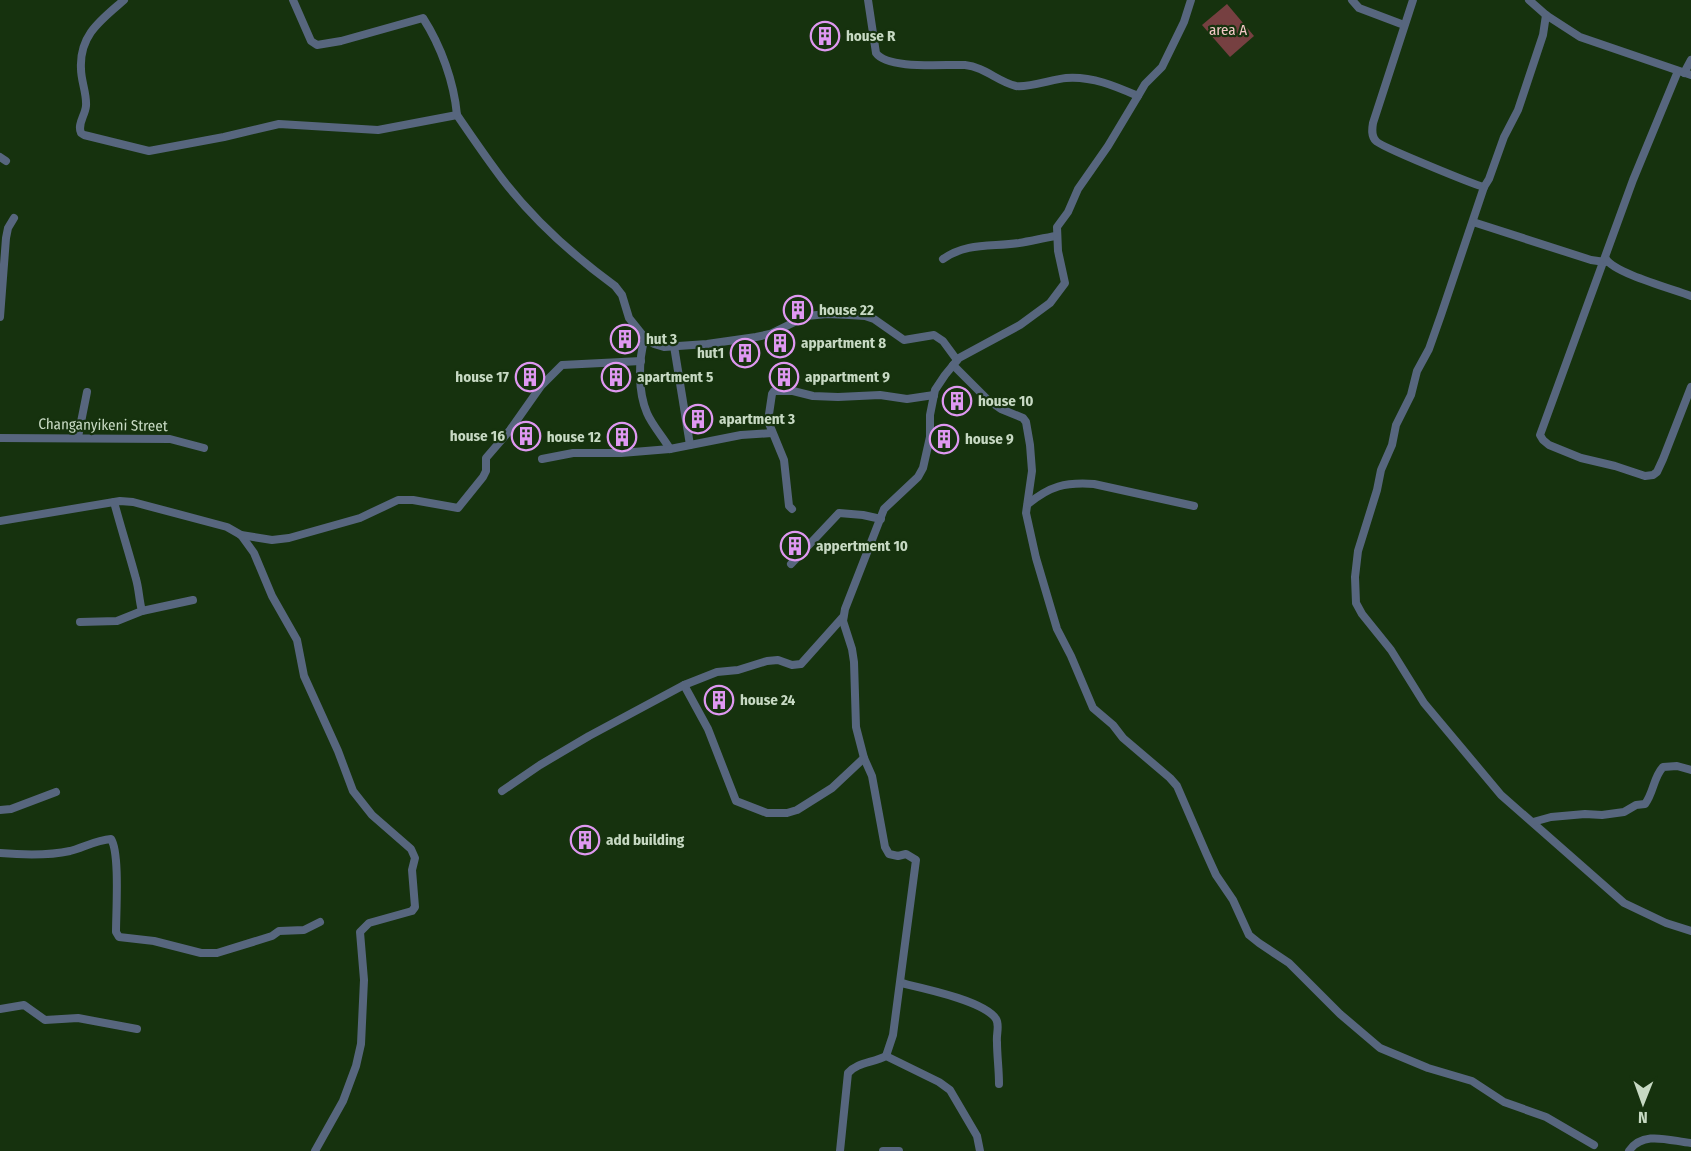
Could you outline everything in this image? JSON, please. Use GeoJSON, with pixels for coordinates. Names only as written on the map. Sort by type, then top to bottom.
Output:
{"type":"FeatureCollection","features":[{"type":"Feature","properties":{"kind":"street"},"geometry":{"type":"LineString","coordinates":[[124,0],[90,32],[86,39],[81,68],[86,106],[79,128],[84,135],[147,151],[224,138],[279,124],[378,130],[457,115]]}},
{"type":"Feature","properties":{"kind":"street"},"geometry":{"type":"LineString","coordinates":[[293,0],[311,41],[317,45],[341,41],[423,18],[432,32],[447,71],[457,115],[503,180],[530,212],[615,286],[622,295],[629,318],[645,338],[664,347],[707,344],[770,334],[807,316],[827,314],[864,316],[874,319],[904,340],[930,335],[939,338],[955,362],[988,400],[1001,409],[1023,418],[1026,422],[1032,471],[1026,513],[1032,540],[1053,616],[1093,708],[1177,786],[1216,875],[1233,900],[1250,935],[1259,944],[1289,963],[1340,1014],[1380,1048],[1428,1068],[1472,1081],[1504,1102],[1546,1117],[1594,1145]]}},
{"type":"Feature","properties":{"kind":"street"},"geometry":{"type":"LineString","coordinates":[[868,0],[876,53],[879,58],[932,66],[966,65],[983,69],[1017,86],[1067,78],[1086,79],[1104,82],[1137,96]]}},
{"type":"Feature","properties":{"kind":"street"},"geometry":{"type":"LineString","coordinates":[[502,791],[540,765],[684,686],[717,672],[738,670],[766,661],[778,660],[792,665],[801,664],[843,616],[859,569],[884,509],[918,477],[923,468],[930,437],[930,415],[935,390],[955,362],[1020,325],[1050,303],[1065,282],[1056,236],[1057,227],[1068,212],[1078,189],[1108,146],[1137,96],[1162,67],[1184,22],[1191,0]]}},
{"type":"Feature","properties":{"kind":"street"},"geometry":{"type":"LineString","coordinates":[[1352,0],[1359,8],[1404,25]]}},
{"type":"Feature","properties":{"kind":"street"},"geometry":{"type":"LineString","coordinates":[[1413,0],[1372,123],[1375,141],[1395,152],[1442,169],[1471,184],[1484,187]]}},
{"type":"Feature","properties":{"kind":"street"},"geometry":{"type":"LineString","coordinates":[[1529,0],[1546,15],[1580,37],[1684,73]]}},
{"type":"Feature","properties":{"kind":"street"},"geometry":{"type":"LineString","coordinates":[[1546,15],[1543,35],[1518,110],[1504,137],[1484,187],[1429,349],[1417,371],[1412,395],[1396,425],[1392,445],[1381,470],[1358,550],[1355,598],[1362,614],[1390,650],[1424,703],[1501,795],[1624,903],[1666,923],[1691,931]]}},
{"type":"Feature","properties":{"kind":"street"},"geometry":{"type":"LineString","coordinates":[[1691,60],[1633,180],[1540,435],[1543,440],[1581,458],[1645,476],[1653,475],[1657,472],[1663,459],[1691,387]]}},
{"type":"Feature","properties":{"kind":"street"},"geometry":{"type":"LineString","coordinates":[[0,317],[6,234],[14,218]]}},
{"type":"Feature","properties":{"kind":"street"},"geometry":{"type":"LineString","coordinates":[[1473,222],[1583,258],[1605,261],[1628,274],[1691,296]]}},
{"type":"Feature","properties":{"kind":"street"},"geometry":{"type":"LineString","coordinates":[[943,260],[954,251],[965,247],[1018,243],[1056,236]]}},
{"type":"Feature","properties":{"kind":"street"},"geometry":{"type":"LineString","coordinates":[[645,338],[641,361],[641,387],[647,414],[670,449]]}},
{"type":"Feature","properties":{"kind":"street"},"geometry":{"type":"LineString","coordinates":[[674,346],[690,445]]}},
{"type":"Feature","properties":{"kind":"street"},"geometry":{"type":"LineString","coordinates":[[0,521],[114,502],[133,502],[227,527],[241,535],[272,540],[289,538],[360,518],[398,500],[413,500],[458,508],[483,477],[487,467],[486,458],[510,430],[541,386],[562,365],[641,361]]}},
{"type":"Feature","properties":{"kind":"street"},"geometry":{"type":"LineString","coordinates":[[792,509],[789,506],[784,460],[768,421],[774,391],[793,391],[813,396],[880,395],[907,399],[934,395]]}},
{"type":"Feature","properties":{"kind":"street"},"geometry":{"type":"LineString","coordinates":[[78,437],[87,393]]}},
{"type":"Feature","properties":{"kind":"street"},"geometry":{"type":"LineString","coordinates":[[542,459],[583,452],[670,449],[741,435],[772,433]]}},
{"type":"Feature","properties":{"kind":"street","name":"Changanyikeni Street"},"geometry":{"type":"LineString","coordinates":[[0,438],[171,438],[204,448]]}},
{"type":"Feature","properties":{"kind":"street"},"geometry":{"type":"LineString","coordinates":[[1028,504],[1048,489],[1078,483],[1094,484],[1194,506]]}},
{"type":"Feature","properties":{"kind":"street"},"geometry":{"type":"LineString","coordinates":[[114,502],[134,571],[142,611]]}},
{"type":"Feature","properties":{"kind":"street"},"geometry":{"type":"LineString","coordinates":[[791,564],[839,513],[881,519]]}},
{"type":"Feature","properties":{"kind":"street"},"geometry":{"type":"LineString","coordinates":[[241,535],[254,553],[272,596],[297,640],[304,676],[339,751],[352,791],[372,815],[411,849],[415,858],[412,870],[415,907],[412,911],[369,923],[360,932],[364,980],[361,1044],[356,1066],[342,1101],[315,1151]]}},
{"type":"Feature","properties":{"kind":"street"},"geometry":{"type":"LineString","coordinates":[[80,622],[117,621],[142,611],[193,600]]}},
{"type":"Feature","properties":{"kind":"street"},"geometry":{"type":"LineString","coordinates":[[840,1151],[848,1073],[854,1066],[886,1056],[893,1035],[916,860],[906,854],[898,856],[889,854],[885,847],[872,776],[864,758],[856,727],[852,649],[843,616]]}},
{"type":"Feature","properties":{"kind":"street"},"geometry":{"type":"LineString","coordinates":[[684,686],[708,729],[736,801],[753,809],[767,813],[788,813],[797,810],[832,788],[864,758]]}},
{"type":"Feature","properties":{"kind":"street"},"geometry":{"type":"LineString","coordinates":[[1533,822],[1551,817],[1624,812],[1635,805],[1645,804],[1650,796],[1656,774],[1663,767],[1677,766],[1691,770]]}},
{"type":"Feature","properties":{"kind":"street"},"geometry":{"type":"LineString","coordinates":[[0,810],[11,809],[56,792]]}},
{"type":"Feature","properties":{"kind":"street"},"geometry":{"type":"LineString","coordinates":[[0,853],[50,854],[70,851],[111,839],[114,846],[117,883],[116,932],[119,936],[154,941],[201,953],[217,954],[272,936],[279,931],[304,930],[321,922]]}},
{"type":"Feature","properties":{"kind":"street"},"geometry":{"type":"LineString","coordinates":[[901,983],[974,1003],[989,1011],[997,1020],[998,1026],[996,1042],[999,1058],[999,1084]]}},
{"type":"Feature","properties":{"kind":"street"},"geometry":{"type":"LineString","coordinates":[[0,1009],[24,1005],[45,1020],[78,1018],[137,1029]]}},
{"type":"Feature","properties":{"kind":"street"},"geometry":{"type":"LineString","coordinates":[[886,1056],[939,1082],[950,1090],[977,1136],[980,1151]]}},
{"type":"Feature","properties":{"kind":"street"},"geometry":{"type":"LineString","coordinates":[[1629,1151],[1641,1140],[1651,1137],[1691,1143]]}},
{"type":"Feature","properties":{"kind":"street"},"geometry":{"type":"LineString","coordinates":[[883,1151],[899,1151]]}},
{"type":"Feature","properties":{"kind":"green space","name":"area A"},"geometry":{"type":"Polygon","coordinates":[[[1227,4],[1254,36],[1230,57],[1202,25],[1227,4]]]}},
{"type":"Feature","properties":{"kind":"place","name":"house R"},"geometry":{"type":"Point","coordinates":[825,36]}},
{"type":"Feature","properties":{"kind":"place","name":"house 22"},"geometry":{"type":"Point","coordinates":[798,310]}},
{"type":"Feature","properties":{"kind":"place","name":"hut 3"},"geometry":{"type":"Point","coordinates":[625,339]}},
{"type":"Feature","properties":{"kind":"place","name":"appartment 8"},"geometry":{"type":"Point","coordinates":[780,343]}},
{"type":"Feature","properties":{"kind":"place","name":"hut1"},"geometry":{"type":"Point","coordinates":[745,353]}},
{"type":"Feature","properties":{"kind":"place","name":"house 17"},"geometry":{"type":"Point","coordinates":[530,377]}},
{"type":"Feature","properties":{"kind":"place","name":"apartment 5"},"geometry":{"type":"Point","coordinates":[616,377]}},
{"type":"Feature","properties":{"kind":"place","name":"appartment 9"},"geometry":{"type":"Point","coordinates":[784,377]}},
{"type":"Feature","properties":{"kind":"place","name":"house 10"},"geometry":{"type":"Point","coordinates":[957,401]}},
{"type":"Feature","properties":{"kind":"place","name":"apartment 3"},"geometry":{"type":"Point","coordinates":[698,419]}},
{"type":"Feature","properties":{"kind":"place","name":"house 16"},"geometry":{"type":"Point","coordinates":[526,436]}},
{"type":"Feature","properties":{"kind":"place","name":"house 12"},"geometry":{"type":"Point","coordinates":[622,437]}},
{"type":"Feature","properties":{"kind":"place","name":"house 9"},"geometry":{"type":"Point","coordinates":[944,439]}},
{"type":"Feature","properties":{"kind":"place","name":"appertment 10"},"geometry":{"type":"Point","coordinates":[795,546]}},
{"type":"Feature","properties":{"kind":"place","name":"house 24"},"geometry":{"type":"Point","coordinates":[719,700]}},
{"type":"Feature","properties":{"kind":"place","name":"add building"},"geometry":{"type":"Point","coordinates":[585,840]}}]}
